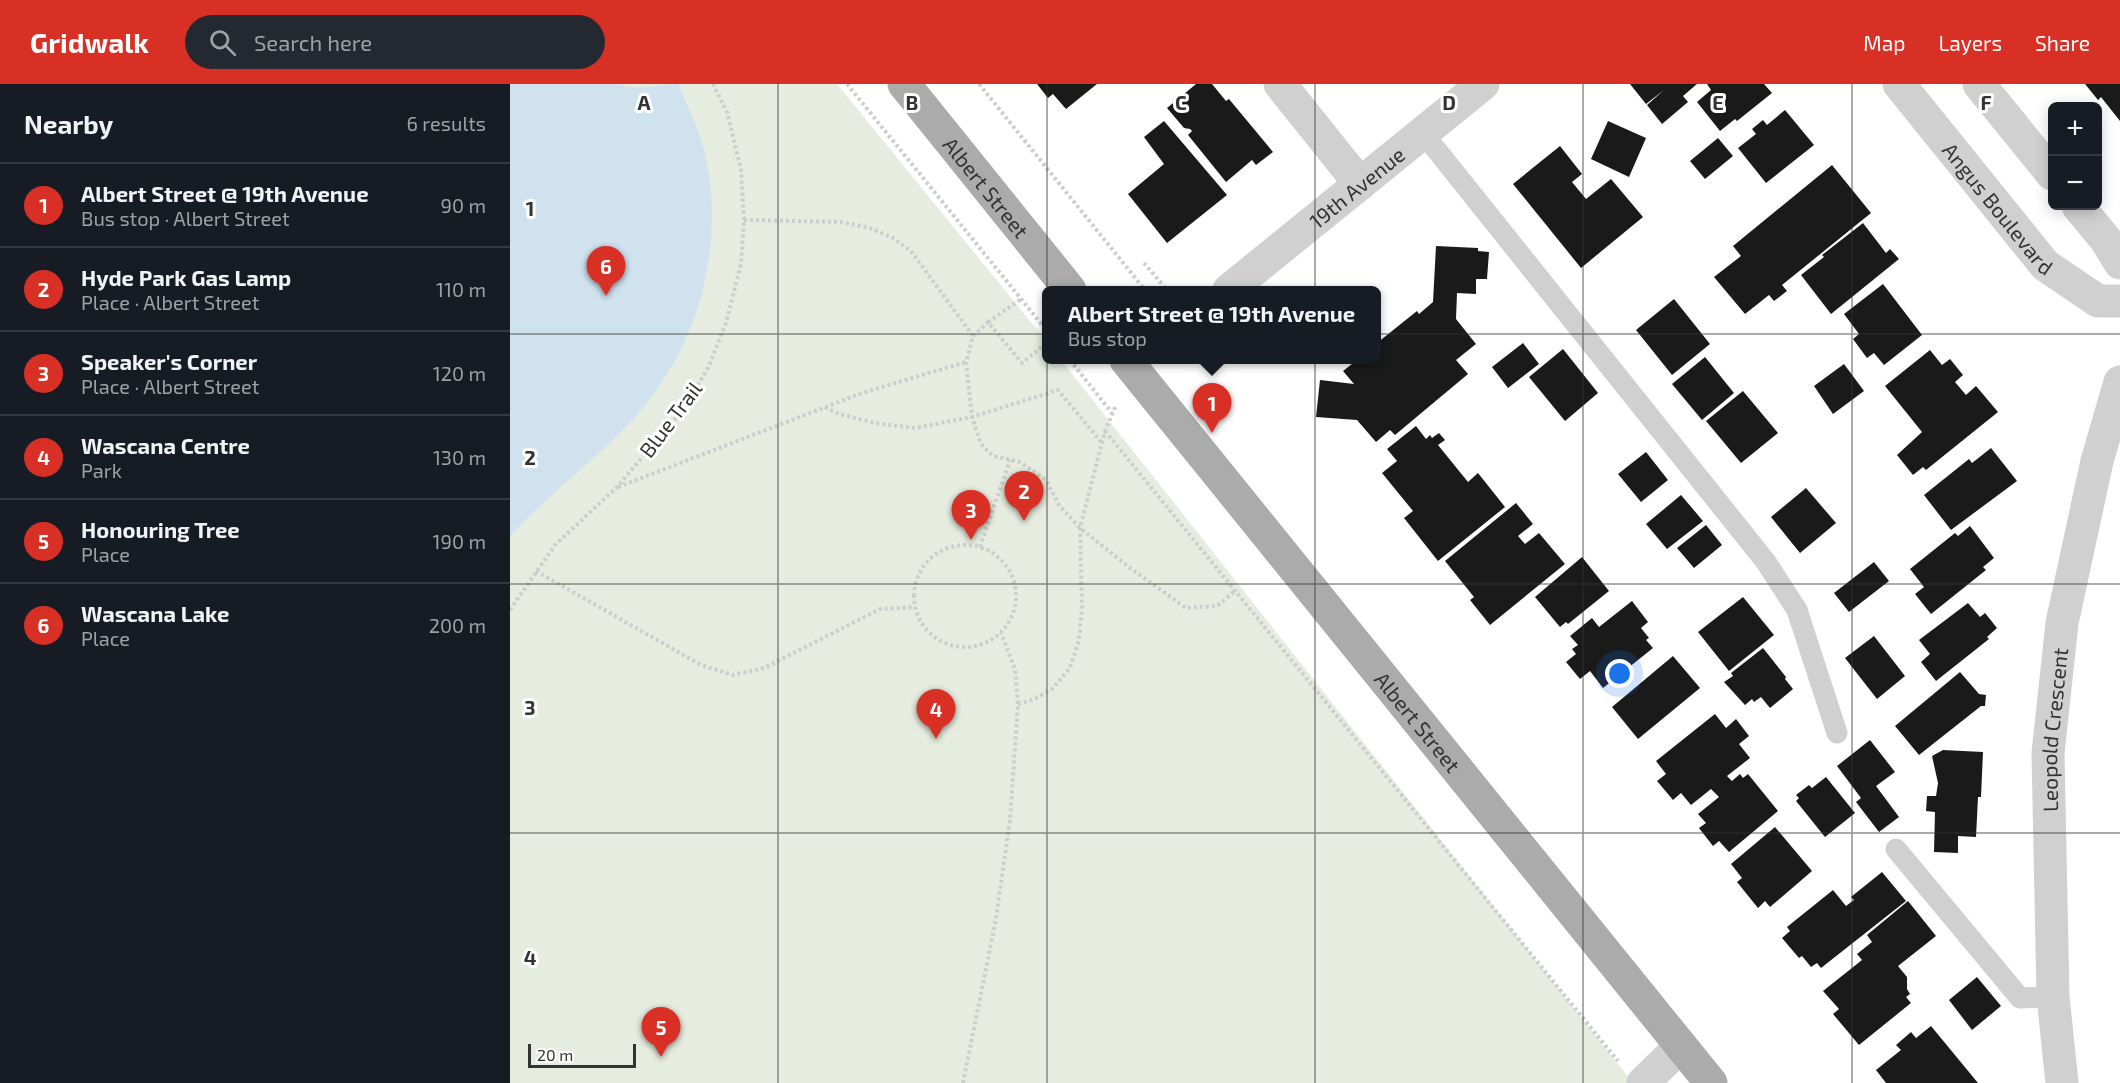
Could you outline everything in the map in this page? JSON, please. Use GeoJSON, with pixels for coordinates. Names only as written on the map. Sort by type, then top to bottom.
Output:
{"type":"FeatureCollection","features":[{"type":"Feature","properties":{"kind":"main road","name":"Albert Street"},"geometry":{"type":"LineString","coordinates":[[904,84],[1066,286]]}},
{"type":"Feature","properties":{"kind":"main road","name":"Albert Street"},"geometry":{"type":"LineString","coordinates":[[1136,364],[1711,1083]]}},
{"type":"Feature","properties":{"kind":"street"},"geometry":{"type":"LineString","coordinates":[[1280,84],[1360,184]]}},
{"type":"Feature","properties":{"kind":"street","name":"19th Avenue"},"geometry":{"type":"LineString","coordinates":[[1235,286],[1484,84]]}},
{"type":"Feature","properties":{"kind":"street","name":"Angus Boulevard"},"geometry":{"type":"LineString","coordinates":[[1899,84],[2045,265],[2098,301],[2120,301]]}},
{"type":"Feature","properties":{"kind":"street"},"geometry":{"type":"LineString","coordinates":[[1979,84],[2048,169]]}},
{"type":"Feature","properties":{"kind":"street"},"geometry":{"type":"LineString","coordinates":[[2081,210],[2106,240],[2120,263]]}},
{"type":"Feature","properties":{"kind":"street","name":"Leopold Crescent"},"geometry":{"type":"LineString","coordinates":[[2062,1083],[2053,997],[2048,753],[2062,623],[2097,461],[2120,382]]}},
{"type":"Feature","properties":{"kind":"street"},"geometry":{"type":"LineString","coordinates":[[1632,1074],[1681,1046]]}},
{"type":"Feature","properties":{"kind":"lane"},"geometry":{"type":"LineString","coordinates":[[1423,133],[1766,562],[1797,610],[1837,733]]}},
{"type":"Feature","properties":{"kind":"lane"},"geometry":{"type":"LineString","coordinates":[[1896,849],[2020,998],[2053,997]]}},
{"type":"Feature","properties":{"kind":"path","name":"Blue Trail"},"geometry":{"type":"LineString","coordinates":[[510,610],[555,545],[617,487],[684,408],[708,368],[726,323],[741,264],[744,220],[741,170],[727,112],[713,84]]}},
{"type":"Feature","properties":{"kind":"path"},"geometry":{"type":"LineString","coordinates":[[847,84],[1042,325]]}},
{"type":"Feature","properties":{"kind":"path"},"geometry":{"type":"LineString","coordinates":[[979,84],[1141,286]]}},
{"type":"Feature","properties":{"kind":"path"},"geometry":{"type":"LineString","coordinates":[[744,220],[842,222],[870,228],[893,238],[911,251],[973,336]]}},
{"type":"Feature","properties":{"kind":"path"},"geometry":{"type":"LineString","coordinates":[[1144,262],[1163,286]]}},
{"type":"Feature","properties":{"kind":"path"},"geometry":{"type":"LineString","coordinates":[[1021,299],[988,322],[973,336],[966,362],[972,417],[981,444],[993,456],[1020,462],[1046,480],[1059,505],[1080,528],[1130,568],[1186,608],[1217,606],[1235,591]]}},
{"type":"Feature","properties":{"kind":"path"},"geometry":{"type":"LineString","coordinates":[[988,322],[1023,363],[1042,346]]}},
{"type":"Feature","properties":{"kind":"path"},"geometry":{"type":"LineString","coordinates":[[617,487],[862,393],[966,362]]}},
{"type":"Feature","properties":{"kind":"path"},"geometry":{"type":"LineString","coordinates":[[1074,364],[1112,414]]}},
{"type":"Feature","properties":{"kind":"path"},"geometry":{"type":"LineString","coordinates":[[825,407],[839,414],[875,423],[915,428],[972,417],[1058,390],[1102,444]]}},
{"type":"Feature","properties":{"kind":"path"},"geometry":{"type":"LineString","coordinates":[[1018,704],[1035,699],[1052,689],[1070,668],[1079,640],[1082,608],[1080,528],[1106,431],[1632,1074]]}},
{"type":"Feature","properties":{"kind":"path"},"geometry":{"type":"LineString","coordinates":[[980,547],[1010,460]]}},
{"type":"Feature","properties":{"kind":"path"},"geometry":{"type":"LineString","coordinates":[[962,545],[980,547],[995,555],[1008,568],[1015,584],[1016,601],[1011,618],[1000,633],[988,641],[973,646],[951,644],[930,633],[921,622],[915,607],[914,590],[920,573],[930,559],[945,549],[962,545]]}},
{"type":"Feature","properties":{"kind":"path"},"geometry":{"type":"LineString","coordinates":[[536,571],[701,665],[733,675],[764,668],[880,609],[915,607]]}},
{"type":"Feature","properties":{"kind":"path"},"geometry":{"type":"LineString","coordinates":[[963,1083],[996,919],[1010,820],[1018,704],[1015,669],[1000,633]]}},
{"type":"Feature","properties":{"kind":"shaded area"},"geometry":{"type":"Polygon","coordinates":[[[510,84],[837,84],[1042,336],[1042,364],[1064,364],[1633,1083],[510,1083],[510,84]]]}},
{"type":"Feature","properties":{"kind":"water"},"geometry":{"type":"Polygon","coordinates":[[[510,84],[618,84],[640,88],[678,84],[702,143],[709,178],[712,213],[710,248],[704,284],[694,318],[663,381],[627,426],[510,536],[510,84]]]}},
{"type":"Feature","properties":{"kind":"building"},"geometry":{"type":"Polygon","coordinates":[[[1037,84],[1097,84],[1066,109],[1053,94],[1048,98],[1037,84]]]}},
{"type":"Feature","properties":{"kind":"building"},"geometry":{"type":"Polygon","coordinates":[[[1196,84],[1212,84],[1226,101],[1229,99],[1273,152],[1256,165],[1252,160],[1226,182],[1188,135],[1192,131],[1184,128],[1167,108],[1196,84]]]}},
{"type":"Feature","properties":{"kind":"building"},"geometry":{"type":"Polygon","coordinates":[[[1630,84],[1697,84],[1683,96],[1688,102],[1662,124],[1647,105],[1664,90],[1646,104],[1630,84]]]}},
{"type":"Feature","properties":{"kind":"building"},"geometry":{"type":"Polygon","coordinates":[[[1707,84],[1764,84],[1772,93],[1737,121],[1735,119],[1720,131],[1697,102],[1711,90],[1707,84]]]}},
{"type":"Feature","properties":{"kind":"building"},"geometry":{"type":"Polygon","coordinates":[[[2085,84],[2120,84],[2120,121],[2101,97],[2098,100],[2085,84]]]}},
{"type":"Feature","properties":{"kind":"building"},"geometry":{"type":"Polygon","coordinates":[[[1785,110],[1814,145],[1766,183],[1738,148],[1756,134],[1752,129],[1763,120],[1767,125],[1785,110]]]}},
{"type":"Feature","properties":{"kind":"building"},"geometry":{"type":"Polygon","coordinates":[[[1164,121],[1227,195],[1167,243],[1128,194],[1164,164],[1144,137],[1164,121]]]}},
{"type":"Feature","properties":{"kind":"building"},"geometry":{"type":"Polygon","coordinates":[[[1608,121],[1646,138],[1629,177],[1591,159],[1608,121]]]}},
{"type":"Feature","properties":{"kind":"building"},"geometry":{"type":"Polygon","coordinates":[[[1718,138],[1733,156],[1705,179],[1690,161],[1718,138]]]}},
{"type":"Feature","properties":{"kind":"building"},"geometry":{"type":"Polygon","coordinates":[[[1560,146],[1582,174],[1572,182],[1586,199],[1611,179],[1643,217],[1581,268],[1513,184],[1560,146]]]}},
{"type":"Feature","properties":{"kind":"building"},"geometry":{"type":"Polygon","coordinates":[[[1832,165],[1871,213],[1782,285],[1787,291],[1774,301],[1769,295],[1745,314],[1714,277],[1741,256],[1733,246],[1832,165]]]}},
{"type":"Feature","properties":{"kind":"building"},"geometry":{"type":"Polygon","coordinates":[[[1863,223],[1886,253],[1890,249],[1899,259],[1831,314],[1801,275],[1824,257],[1822,255],[1863,223]]]}},
{"type":"Feature","properties":{"kind":"building"},"geometry":{"type":"Polygon","coordinates":[[[1436,246],[1478,248],[1478,251],[1489,252],[1487,279],[1476,279],[1476,294],[1457,293],[1456,319],[1476,344],[1456,360],[1468,374],[1395,435],[1390,430],[1376,442],[1357,420],[1316,417],[1320,380],[1354,384],[1343,371],[1352,364],[1381,364],[1381,340],[1417,311],[1419,314],[1433,302],[1436,246]]]}},
{"type":"Feature","properties":{"kind":"building"},"geometry":{"type":"Polygon","coordinates":[[[1883,284],[1922,335],[1884,365],[1874,353],[1867,358],[1853,339],[1859,334],[1844,314],[1883,284]]]}},
{"type":"Feature","properties":{"kind":"building"},"geometry":{"type":"Polygon","coordinates":[[[1674,299],[1710,344],[1672,375],[1636,330],[1674,299]]]}},
{"type":"Feature","properties":{"kind":"building"},"geometry":{"type":"Polygon","coordinates":[[[1523,343],[1539,364],[1508,388],[1492,367],[1523,343]]]}},
{"type":"Feature","properties":{"kind":"building"},"geometry":{"type":"Polygon","coordinates":[[[1563,349],[1598,393],[1565,421],[1529,377],[1563,349]]]}},
{"type":"Feature","properties":{"kind":"building"},"geometry":{"type":"Polygon","coordinates":[[[1930,350],[1942,365],[1950,359],[1963,375],[1955,382],[1966,395],[1976,386],[1998,412],[1926,470],[1923,467],[1913,475],[1897,455],[1922,432],[1885,386],[1930,350]]]}},
{"type":"Feature","properties":{"kind":"building"},"geometry":{"type":"Polygon","coordinates":[[[1705,357],[1734,393],[1702,420],[1672,384],[1705,357]]]}},
{"type":"Feature","properties":{"kind":"building"},"geometry":{"type":"Polygon","coordinates":[[[1844,364],[1864,391],[1833,414],[1814,386],[1844,364]]]}},
{"type":"Feature","properties":{"kind":"building"},"geometry":{"type":"Polygon","coordinates":[[[1743,391],[1778,433],[1741,463],[1706,421],[1743,391]]]}},
{"type":"Feature","properties":{"kind":"building"},"geometry":{"type":"Polygon","coordinates":[[[1416,426],[1426,439],[1430,435],[1432,438],[1439,433],[1445,440],[1438,445],[1468,482],[1478,473],[1505,507],[1438,561],[1404,518],[1413,511],[1382,473],[1397,461],[1387,449],[1416,426]]]}},
{"type":"Feature","properties":{"kind":"building"},"geometry":{"type":"Polygon","coordinates":[[[1991,448],[2017,481],[1951,530],[1924,495],[1969,459],[1972,463],[1991,448]]]}},
{"type":"Feature","properties":{"kind":"building"},"geometry":{"type":"Polygon","coordinates":[[[1646,452],[1668,480],[1641,502],[1618,474],[1646,452]]]}},
{"type":"Feature","properties":{"kind":"building"},"geometry":{"type":"Polygon","coordinates":[[[1806,488],[1836,523],[1800,553],[1771,517],[1806,488]]]}},
{"type":"Feature","properties":{"kind":"building"},"geometry":{"type":"Polygon","coordinates":[[[1681,495],[1703,521],[1667,549],[1646,524],[1681,495]]]}},
{"type":"Feature","properties":{"kind":"building"},"geometry":{"type":"Polygon","coordinates":[[[1516,503],[1533,524],[1518,536],[1525,544],[1539,533],[1565,564],[1490,625],[1470,600],[1474,597],[1445,561],[1516,503]]]}},
{"type":"Feature","properties":{"kind":"building"},"geometry":{"type":"Polygon","coordinates":[[[1706,525],[1722,545],[1694,568],[1677,548],[1706,525]]]}},
{"type":"Feature","properties":{"kind":"building"},"geometry":{"type":"Polygon","coordinates":[[[1970,526],[1994,558],[1983,567],[1986,570],[1931,614],[1915,594],[1924,587],[1910,569],[1955,533],[1958,536],[1970,526]]]}},
{"type":"Feature","properties":{"kind":"building"},"geometry":{"type":"Polygon","coordinates":[[[1582,557],[1609,591],[1568,624],[1566,622],[1560,627],[1535,597],[1582,557]]]}},
{"type":"Feature","properties":{"kind":"building"},"geometry":{"type":"Polygon","coordinates":[[[1874,562],[1889,581],[1849,612],[1834,593],[1874,562]]]}},
{"type":"Feature","properties":{"kind":"building"},"geometry":{"type":"Polygon","coordinates":[[[1743,597],[1774,635],[1729,671],[1698,632],[1743,597]]]}},
{"type":"Feature","properties":{"kind":"building"},"geometry":{"type":"Polygon","coordinates":[[[1632,601],[1648,622],[1641,628],[1649,638],[1646,640],[1653,648],[1603,688],[1590,671],[1580,679],[1566,662],[1576,654],[1572,649],[1578,645],[1570,636],[1592,618],[1599,627],[1632,601]]]}},
{"type":"Feature","properties":{"kind":"building"},"geometry":{"type":"Polygon","coordinates":[[[1968,603],[1980,617],[1985,613],[1997,628],[1987,637],[1989,639],[1936,681],[1921,662],[1930,654],[1919,640],[1968,603]]]}},
{"type":"Feature","properties":{"kind":"building"},"geometry":{"type":"Polygon","coordinates":[[[1874,636],[1905,676],[1877,699],[1845,658],[1874,636]]]}},
{"type":"Feature","properties":{"kind":"building"},"geometry":{"type":"Polygon","coordinates":[[[1763,648],[1793,689],[1770,708],[1761,697],[1754,702],[1752,699],[1745,705],[1724,682],[1733,676],[1731,673],[1763,648]]]}},
{"type":"Feature","properties":{"kind":"building"},"geometry":{"type":"Polygon","coordinates":[[[1673,656],[1700,688],[1638,739],[1612,707],[1673,656]]]}},
{"type":"Feature","properties":{"kind":"building"},"geometry":{"type":"Polygon","coordinates":[[[1960,672],[1979,694],[1986,695],[1985,706],[1981,706],[1919,755],[1895,726],[1960,672]]]}},
{"type":"Feature","properties":{"kind":"building"},"geometry":{"type":"Polygon","coordinates":[[[1715,714],[1726,728],[1736,719],[1749,736],[1739,744],[1750,758],[1727,776],[1732,781],[1740,774],[1743,778],[1748,774],[1778,811],[1729,852],[1719,841],[1713,846],[1699,828],[1706,823],[1698,814],[1719,797],[1711,789],[1691,805],[1681,793],[1673,800],[1657,781],[1666,774],[1656,761],[1715,714]]]}},
{"type":"Feature","properties":{"kind":"building"},"geometry":{"type":"Polygon","coordinates":[[[1870,740],[1895,772],[1876,786],[1899,817],[1879,832],[1856,802],[1861,798],[1837,766],[1870,740]]]}},
{"type":"Feature","properties":{"kind":"building"},"geometry":{"type":"Polygon","coordinates":[[[1943,750],[1983,752],[1976,837],[1958,836],[1958,853],[1934,852],[1935,812],[1926,811],[1927,796],[1936,796],[1938,783],[1932,756],[1943,750]]]}},
{"type":"Feature","properties":{"kind":"building"},"geometry":{"type":"Polygon","coordinates":[[[1826,777],[1855,813],[1825,837],[1796,801],[1799,798],[1796,795],[1809,785],[1812,788],[1826,777]]]}},
{"type":"Feature","properties":{"kind":"building"},"geometry":{"type":"Polygon","coordinates":[[[1775,827],[1812,871],[1770,907],[1765,901],[1758,908],[1737,882],[1742,878],[1731,864],[1775,827]]]}},
{"type":"Feature","properties":{"kind":"building"},"geometry":{"type":"Polygon","coordinates":[[[1882,872],[1906,901],[1821,968],[1817,963],[1811,967],[1802,956],[1799,958],[1782,938],[1790,931],[1787,927],[1833,890],[1846,906],[1854,900],[1851,897],[1882,872]]]}},
{"type":"Feature","properties":{"kind":"building"},"geometry":{"type":"Polygon","coordinates":[[[1908,901],[1936,936],[1898,966],[1907,977],[1907,989],[1910,994],[1906,997],[1911,1003],[1859,1045],[1833,1014],[1839,1009],[1823,991],[1862,960],[1857,954],[1872,942],[1867,935],[1908,901]]]}},
{"type":"Feature","properties":{"kind":"building"},"geometry":{"type":"Polygon","coordinates":[[[1977,977],[2001,1006],[1972,1030],[1949,1000],[1977,977]]]}},
{"type":"Feature","properties":{"kind":"building"},"geometry":{"type":"Polygon","coordinates":[[[1931,1026],[1978,1083],[1886,1083],[1876,1070],[1901,1050],[1896,1045],[1911,1032],[1916,1038],[1931,1026]]]}},
{"type":"Feature","properties":{"kind":"place","name":"Wascana Lake"},"geometry":{"type":"Point","coordinates":[606,296]}},
{"type":"Feature","properties":{"kind":"place","name":"Albert Street @ 19th Avenue"},"geometry":{"type":"Point","coordinates":[1212,433]}},
{"type":"Feature","properties":{"kind":"place","name":"Hyde Park Gas Lamp"},"geometry":{"type":"Point","coordinates":[1024,521]}},
{"type":"Feature","properties":{"kind":"place","name":"Speaker's Corner"},"geometry":{"type":"Point","coordinates":[971,540]}},
{"type":"Feature","properties":{"kind":"place","name":"Wascana Centre"},"geometry":{"type":"Point","coordinates":[936,739]}},
{"type":"Feature","properties":{"kind":"place","name":"Honouring Tree"},"geometry":{"type":"Point","coordinates":[661,1057]}}]}
